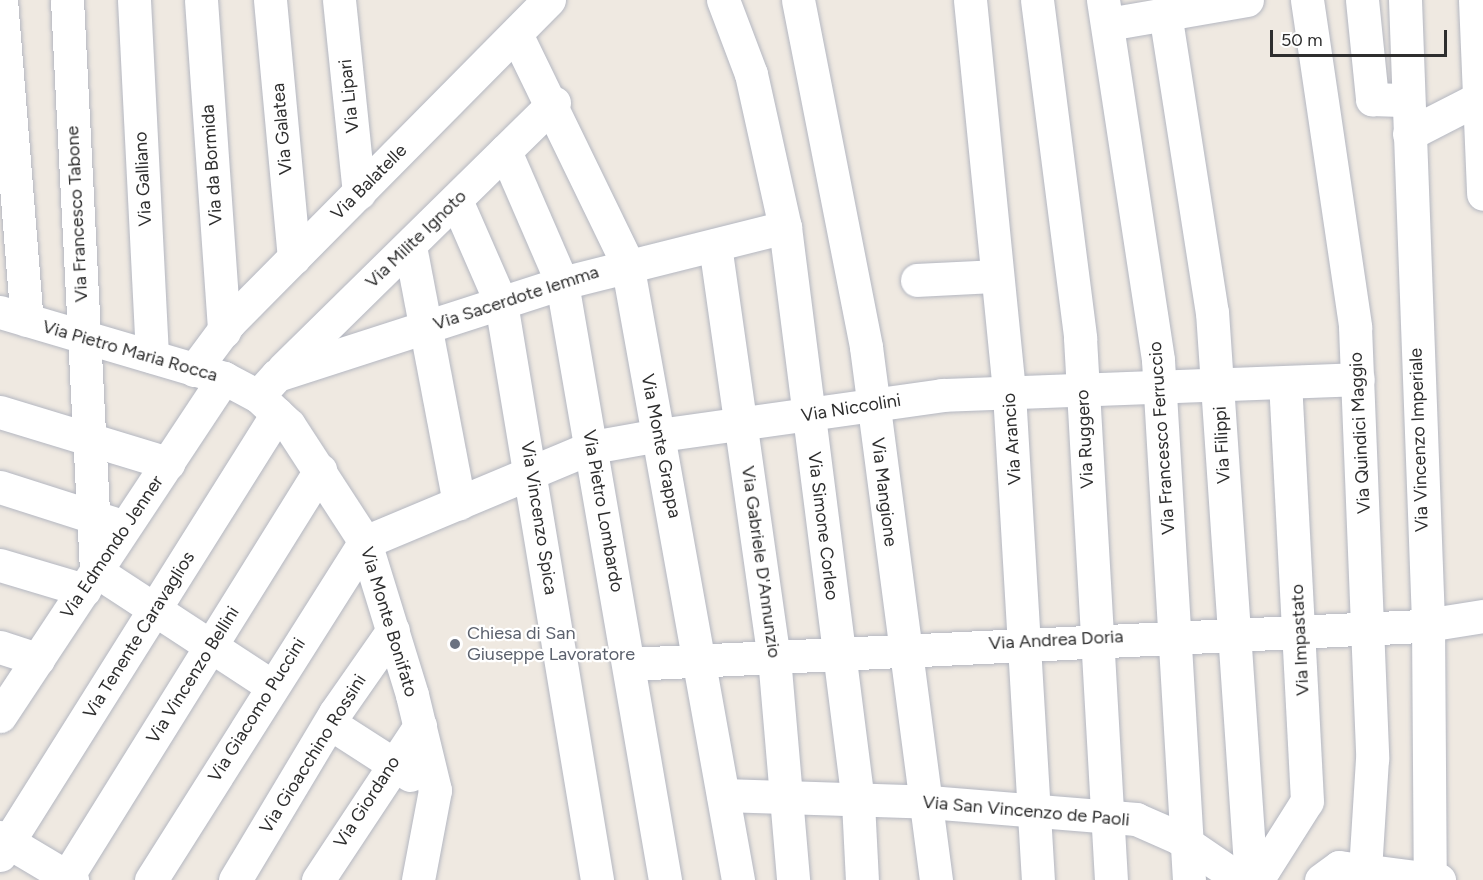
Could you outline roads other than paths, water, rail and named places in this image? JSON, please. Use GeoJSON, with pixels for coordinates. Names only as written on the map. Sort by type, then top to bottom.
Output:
{"type":"FeatureCollection","features":[{"type":"Feature","properties":{"kind":"street"},"geometry":{"type":"LineString","coordinates":[[1,0],[13,316]]}},
{"type":"Feature","properties":{"kind":"street","name":"Via Francesco Tabone"},"geometry":{"type":"LineString","coordinates":[[67,0],[93,516],[90,581]]}},
{"type":"Feature","properties":{"kind":"street","name":"Via Galliano"},"geometry":{"type":"LineString","coordinates":[[134,0],[152,357]]}},
{"type":"Feature","properties":{"kind":"street","name":"Via da Bormida"},"geometry":{"type":"LineString","coordinates":[[201,0],[224,331]]}},
{"type":"Feature","properties":{"kind":"street","name":"Via Galatea"},"geometry":{"type":"LineString","coordinates":[[270,0],[294,258]]}},
{"type":"Feature","properties":{"kind":"street","name":"Via Lipari"},"geometry":{"type":"LineString","coordinates":[[339,0],[359,193]]}},
{"type":"Feature","properties":{"kind":"street","name":"Via Simone Corleo"},"geometry":{"type":"LineString","coordinates":[[723,0],[751,74],[785,227],[858,802],[862,880]]}},
{"type":"Feature","properties":{"kind":"street","name":"Via Mangione"},"geometry":{"type":"LineString","coordinates":[[798,0],[843,211],[873,404],[904,649],[929,802],[936,880]]}},
{"type":"Feature","properties":{"kind":"street","name":"Via Arancio"},"geometry":{"type":"LineString","coordinates":[[969,0],[1009,393],[1038,880]]}},
{"type":"Feature","properties":{"kind":"street","name":"Via Ruggero"},"geometry":{"type":"LineString","coordinates":[[1038,0],[1080,338],[1111,880]]}},
{"type":"Feature","properties":{"kind":"street"},"geometry":{"type":"LineString","coordinates":[[1106,12],[1166,13],[1247,0]]}},
{"type":"Feature","properties":{"kind":"street","name":"Via Quindici Maggio"},"geometry":{"type":"LineString","coordinates":[[1307,0],[1345,251],[1358,379],[1369,627],[1372,873]]}},
{"type":"Feature","properties":{"kind":"street"},"geometry":{"type":"LineString","coordinates":[[1362,0],[1372,99],[1408,100]]}},
{"type":"Feature","properties":{"kind":"street","name":"Via Vincenzo Imperiale"},"geometry":{"type":"LineString","coordinates":[[1405,0],[1428,622],[1433,879]]}},
{"type":"Feature","properties":{"kind":"street"},"geometry":{"type":"LineString","coordinates":[[1475,0],[1481,97],[1483,194]]}},
{"type":"Feature","properties":{"kind":"street","name":"Via Balatelle"},"geometry":{"type":"LineString","coordinates":[[209,374],[224,331],[547,1]]}},
{"type":"Feature","properties":{"kind":"street","name":"Via Francesco Ferruccio"},"geometry":{"type":"LineString","coordinates":[[1106,12],[1160,389],[1189,880]]}},
{"type":"Feature","properties":{"kind":"street","name":"Via Filippi"},"geometry":{"type":"LineString","coordinates":[[1166,13],[1219,386],[1247,879]]}},
{"type":"Feature","properties":{"kind":"street","name":"Via Monte Grappa"},"geometry":{"type":"LineString","coordinates":[[516,34],[554,103],[627,263],[738,880]]}},
{"type":"Feature","properties":{"kind":"street"},"geometry":{"type":"LineString","coordinates":[[1409,134],[1481,97]]}},
{"type":"Feature","properties":{"kind":"street","name":"Via Milite Ignoto"},"geometry":{"type":"LineString","coordinates":[[271,395],[410,246],[554,103]]}},
{"type":"Feature","properties":{"kind":"street","name":"Via Pietro Lombardo"},"geometry":{"type":"LineString","coordinates":[[505,151],[562,283],[665,880]]}},
{"type":"Feature","properties":{"kind":"street","name":"Via Vincenzo Spica"},"geometry":{"type":"LineString","coordinates":[[456,200],[501,303],[532,473],[597,880]]}},
{"type":"Feature","properties":{"kind":"street","name":"Via Sacerdote Iemma"},"geometry":{"type":"LineString","coordinates":[[271,395],[426,327],[627,263],[785,227]]}},
{"type":"Feature","properties":{"kind":"street","name":"Via Gabriele D'Annunzio"},"geometry":{"type":"LineString","coordinates":[[715,244],[774,657],[790,798],[793,880]]}},
{"type":"Feature","properties":{"kind":"street"},"geometry":{"type":"LineString","coordinates":[[410,246],[459,503]]}},
{"type":"Feature","properties":{"kind":"street"},"geometry":{"type":"LineString","coordinates":[[917,280],[998,276]]}},
{"type":"Feature","properties":{"kind":"street","name":"Via Pietro Maria Rocca"},"geometry":{"type":"LineString","coordinates":[[13,316],[209,374],[271,395]]}},
{"type":"Feature","properties":{"kind":"street","name":"Via Edmondo Jenner"},"geometry":{"type":"LineString","coordinates":[[0,716],[168,463],[209,374]]}},
{"type":"Feature","properties":{"kind":"street","name":"Via Niccolini"},"geometry":{"type":"LineString","coordinates":[[365,542],[592,447],[659,435],[873,404],[1009,393],[1160,389],[1358,379]]}},
{"type":"Feature","properties":{"kind":"street","name":"Via Impastato"},"geometry":{"type":"LineString","coordinates":[[1247,879],[1264,869],[1307,801],[1300,629],[1285,383]]}},
{"type":"Feature","properties":{"kind":"street","name":"Via Monte Bonifato"},"geometry":{"type":"LineString","coordinates":[[271,395],[365,542],[393,630],[435,790],[418,880]]}},
{"type":"Feature","properties":{"kind":"street","name":"Via Tenente Caravaglios"},"geometry":{"type":"LineString","coordinates":[[3,845],[154,609],[271,395]]}},
{"type":"Feature","properties":{"kind":"street"},"geometry":{"type":"LineString","coordinates":[[0,412],[168,463]]}},
{"type":"Feature","properties":{"kind":"street","name":"Via Vincenzo Bellini"},"geometry":{"type":"LineString","coordinates":[[68,879],[320,470]]}},
{"type":"Feature","properties":{"kind":"street"},"geometry":{"type":"LineString","coordinates":[[0,487],[126,527]]}},
{"type":"Feature","properties":{"kind":"street","name":"Via Giacomo Puccini"},"geometry":{"type":"LineString","coordinates":[[151,880],[365,542]]}},
{"type":"Feature","properties":{"kind":"street"},"geometry":{"type":"LineString","coordinates":[[0,565],[90,581],[154,609],[272,686]]}},
{"type":"Feature","properties":{"kind":"street","name":"Via Andrea Doria"},"geometry":{"type":"LineString","coordinates":[[629,664],[699,656],[839,655],[904,649],[1175,634],[1369,627],[1483,616]]}},
{"type":"Feature","properties":{"kind":"street","name":"Via Gioacchino Rossini"},"geometry":{"type":"LineString","coordinates":[[235,880],[331,724],[393,630]]}},
{"type":"Feature","properties":{"kind":"street"},"geometry":{"type":"LineString","coordinates":[[0,647],[38,659]]}},
{"type":"Feature","properties":{"kind":"street"},"geometry":{"type":"LineString","coordinates":[[331,724],[435,790]]}},
{"type":"Feature","properties":{"kind":"street","name":"Via Giordano"},"geometry":{"type":"LineString","coordinates":[[325,878],[391,762],[420,726]]}},
{"type":"Feature","properties":{"kind":"street","name":"Via San Vincenzo de Paoli"},"geometry":{"type":"LineString","coordinates":[[723,795],[1034,808],[1136,819],[1188,844],[1247,879]]}},
{"type":"Feature","properties":{"kind":"street"},"geometry":{"type":"LineString","coordinates":[[3,845],[68,879]]}},
{"type":"Feature","properties":{"kind":"street"},"geometry":{"type":"LineString","coordinates":[[1321,880],[1339,867],[1433,879]]}},
{"type":"Feature","properties":{"kind":"place","name":"Chiesa di San Giuseppe Lavoratore"},"geometry":{"type":"Point","coordinates":[455,644]}}]}
